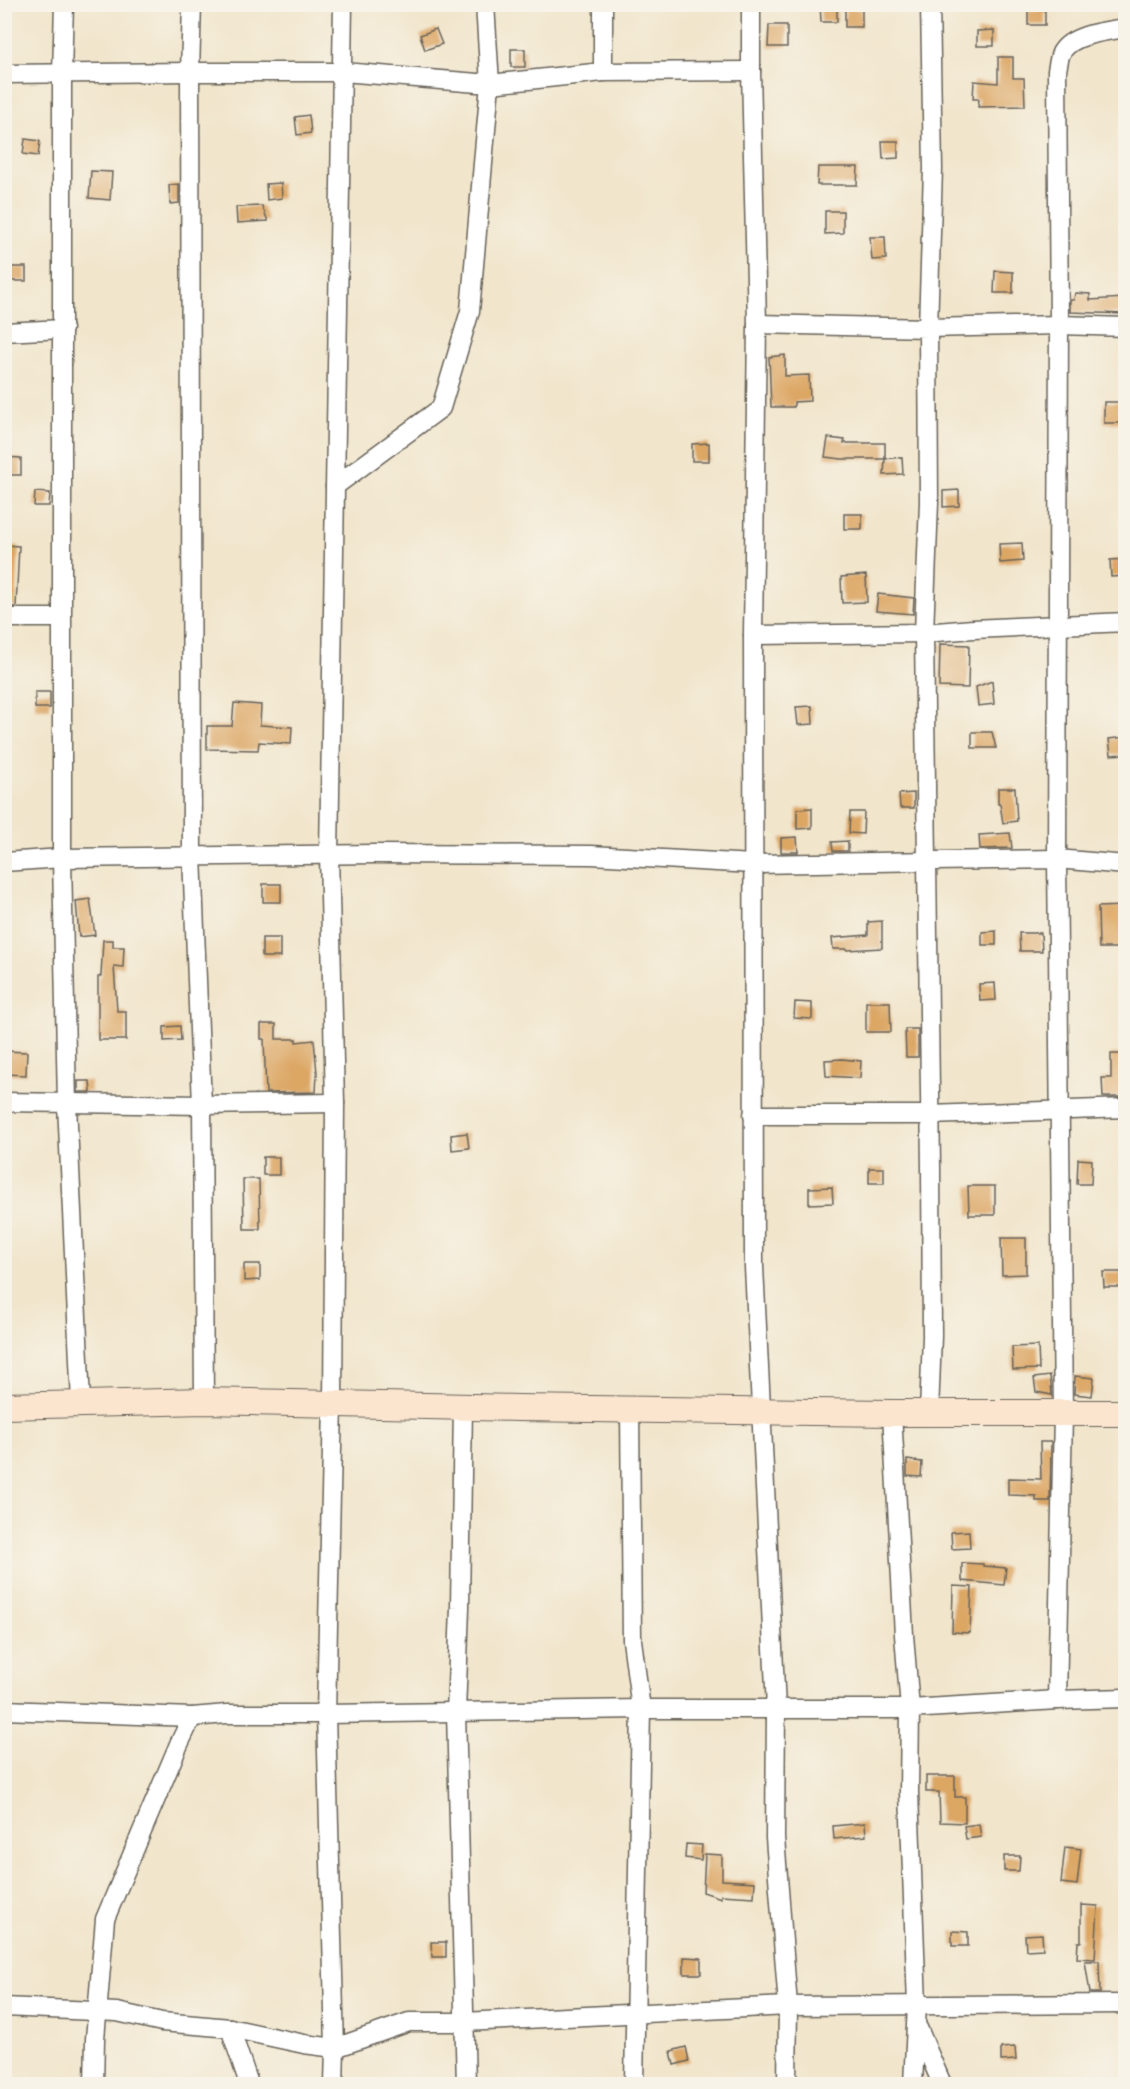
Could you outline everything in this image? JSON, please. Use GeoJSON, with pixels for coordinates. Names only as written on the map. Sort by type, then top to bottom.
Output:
{"type":"FeatureCollection","features":[{"type":"Feature","properties":{"kind":"street"},"geometry":{"type":"LineString","coordinates":[[64,4],[62,74],[62,858],[67,1104],[81,1403]]}},
{"type":"Feature","properties":{"kind":"street"},"geometry":{"type":"LineString","coordinates":[[192,4],[190,72],[192,855],[201,1105],[204,1401]]}},
{"type":"Feature","properties":{"kind":"street"},"geometry":{"type":"LineString","coordinates":[[334,2085],[326,1714],[333,1404],[335,1103],[329,854],[343,4]]}},
{"type":"Feature","properties":{"kind":"street"},"geometry":{"type":"LineString","coordinates":[[335,486],[441,408],[470,311],[490,84],[485,4]]}},
{"type":"Feature","properties":{"kind":"street"},"geometry":{"type":"LineString","coordinates":[[603,4],[603,72]]}},
{"type":"Feature","properties":{"kind":"street"},"geometry":{"type":"LineString","coordinates":[[751,4],[750,71],[757,324],[753,635],[754,1267],[776,1708],[775,1838],[788,2006],[787,2085]]}},
{"type":"Feature","properties":{"kind":"street"},"geometry":{"type":"LineString","coordinates":[[929,1413],[932,1336],[924,633],[929,502],[928,328],[933,169],[930,4]]}},
{"type":"Feature","properties":{"kind":"street"},"geometry":{"type":"LineString","coordinates":[[1057,1700],[1063,1414],[1058,859],[1057,71],[1061,53],[1070,42],[1096,32],[1125,28]]}},
{"type":"Feature","properties":{"kind":"street"},"geometry":{"type":"LineString","coordinates":[[4,74],[343,72],[490,84],[603,72],[750,71]]}},
{"type":"Feature","properties":{"kind":"street"},"geometry":{"type":"LineString","coordinates":[[757,324],[928,328],[1059,325],[1125,327]]}},
{"type":"Feature","properties":{"kind":"street"},"geometry":{"type":"LineString","coordinates":[[4,332],[63,329]]}},
{"type":"Feature","properties":{"kind":"street"},"geometry":{"type":"LineString","coordinates":[[4,618],[62,618]]}},
{"type":"Feature","properties":{"kind":"street"},"geometry":{"type":"LineString","coordinates":[[753,635],[924,633],[1125,622]]}},
{"type":"Feature","properties":{"kind":"street"},"geometry":{"type":"LineString","coordinates":[[4,862],[62,858],[329,854],[591,855],[753,864],[1058,859],[1125,865]]}},
{"type":"Feature","properties":{"kind":"street"},"geometry":{"type":"LineString","coordinates":[[4,1102],[201,1105],[335,1103]]}},
{"type":"Feature","properties":{"kind":"street"},"geometry":{"type":"LineString","coordinates":[[753,1115],[930,1115],[1125,1108]]}},
{"type":"Feature","properties":{"kind":"street"},"geometry":{"type":"LineString","coordinates":[[4,1406],[204,1401],[630,1410],[1125,1413]]}},
{"type":"Feature","properties":{"kind":"street"},"geometry":{"type":"LineString","coordinates":[[463,1406],[456,1712],[466,2085]]}},
{"type":"Feature","properties":{"kind":"street"},"geometry":{"type":"LineString","coordinates":[[630,1410],[632,1640],[641,1709],[634,2085]]}},
{"type":"Feature","properties":{"kind":"street"},"geometry":{"type":"LineString","coordinates":[[892,1413],[910,1709],[909,1792],[917,2005],[913,2085]]}},
{"type":"Feature","properties":{"kind":"street"},"geometry":{"type":"LineString","coordinates":[[4,1710],[192,1717],[227,1714],[641,1709],[910,1709],[1125,1698]]}},
{"type":"Feature","properties":{"kind":"street"},"geometry":{"type":"LineString","coordinates":[[94,2085],[95,2039],[105,1919],[174,1754],[192,1717]]}},
{"type":"Feature","properties":{"kind":"street"},"geometry":{"type":"LineString","coordinates":[[4,2007],[117,2012],[162,2022],[230,2028],[304,2044],[335,2048],[409,2022],[464,2022],[788,2006],[1125,2004]]}},
{"type":"Feature","properties":{"kind":"street"},"geometry":{"type":"LineString","coordinates":[[917,2025],[942,2085]]}},
{"type":"Feature","properties":{"kind":"street"},"geometry":{"type":"LineString","coordinates":[[230,2028],[249,2085]]}},
{"type":"Feature","properties":{"kind":"building"},"geometry":{"type":"Polygon","coordinates":[[[820,4],[837,4],[837,22],[821,22],[820,4]]]}},
{"type":"Feature","properties":{"kind":"building"},"geometry":{"type":"Polygon","coordinates":[[[845,9],[862,9],[862,27],[845,27],[845,9]]]}},
{"type":"Feature","properties":{"kind":"building"},"geometry":{"type":"Polygon","coordinates":[[[1045,9],[1045,25],[1028,25],[1028,10],[1045,9]]]}},
{"type":"Feature","properties":{"kind":"building"},"geometry":{"type":"Polygon","coordinates":[[[769,25],[787,25],[787,47],[768,47],[769,25]]]}},
{"type":"Feature","properties":{"kind":"building"},"geometry":{"type":"Polygon","coordinates":[[[436,29],[442,44],[425,50],[420,35],[436,29]]]}},
{"type":"Feature","properties":{"kind":"building"},"geometry":{"type":"Polygon","coordinates":[[[994,30],[994,46],[977,46],[977,31],[994,30]]]}},
{"type":"Feature","properties":{"kind":"building"},"geometry":{"type":"Polygon","coordinates":[[[511,49],[525,49],[525,67],[511,67],[511,49]]]}},
{"type":"Feature","properties":{"kind":"building"},"geometry":{"type":"Polygon","coordinates":[[[998,57],[1013,57],[1013,78],[1024,78],[1025,106],[978,107],[979,99],[973,99],[974,81],[998,83],[998,57]]]}},
{"type":"Feature","properties":{"kind":"building"},"geometry":{"type":"Polygon","coordinates":[[[309,115],[311,133],[297,135],[295,117],[309,115]]]}},
{"type":"Feature","properties":{"kind":"building"},"geometry":{"type":"Polygon","coordinates":[[[25,139],[40,141],[38,156],[23,154],[25,139]]]}},
{"type":"Feature","properties":{"kind":"building"},"geometry":{"type":"Polygon","coordinates":[[[882,141],[898,141],[898,158],[883,159],[882,141]]]}},
{"type":"Feature","properties":{"kind":"building"},"geometry":{"type":"Polygon","coordinates":[[[818,167],[858,167],[857,185],[817,185],[818,167]]]}},
{"type":"Feature","properties":{"kind":"building"},"geometry":{"type":"Polygon","coordinates":[[[91,171],[112,172],[110,200],[89,198],[91,171]]]}},
{"type":"Feature","properties":{"kind":"building"},"geometry":{"type":"Polygon","coordinates":[[[281,183],[282,198],[267,200],[266,184],[281,183]]]}},
{"type":"Feature","properties":{"kind":"building"},"geometry":{"type":"Polygon","coordinates":[[[179,184],[179,203],[170,204],[169,185],[179,184]]]}},
{"type":"Feature","properties":{"kind":"building"},"geometry":{"type":"Polygon","coordinates":[[[262,206],[268,221],[237,223],[236,207],[262,206]]]}},
{"type":"Feature","properties":{"kind":"building"},"geometry":{"type":"Polygon","coordinates":[[[825,211],[843,211],[843,233],[825,234],[825,211]]]}},
{"type":"Feature","properties":{"kind":"building"},"geometry":{"type":"Polygon","coordinates":[[[870,237],[885,237],[886,259],[872,260],[870,237]]]}},
{"type":"Feature","properties":{"kind":"building"},"geometry":{"type":"Polygon","coordinates":[[[10,267],[26,267],[26,281],[10,281],[10,267]]]}},
{"type":"Feature","properties":{"kind":"building"},"geometry":{"type":"Polygon","coordinates":[[[995,271],[1013,272],[1013,293],[994,293],[995,271]]]}},
{"type":"Feature","properties":{"kind":"building"},"geometry":{"type":"Polygon","coordinates":[[[1075,293],[1090,294],[1090,300],[1125,298],[1125,314],[1070,312],[1070,300],[1074,300],[1075,293]]]}},
{"type":"Feature","properties":{"kind":"building"},"geometry":{"type":"Polygon","coordinates":[[[785,355],[785,376],[809,375],[810,401],[794,402],[794,407],[771,407],[769,357],[785,355]]]}},
{"type":"Feature","properties":{"kind":"building"},"geometry":{"type":"Polygon","coordinates":[[[1104,402],[1121,402],[1122,423],[1104,423],[1104,402]]]}},
{"type":"Feature","properties":{"kind":"building"},"geometry":{"type":"Polygon","coordinates":[[[828,438],[845,440],[844,443],[885,443],[885,459],[825,457],[828,438]]]}},
{"type":"Feature","properties":{"kind":"building"},"geometry":{"type":"Polygon","coordinates":[[[709,443],[709,461],[692,461],[692,444],[709,443]]]}},
{"type":"Feature","properties":{"kind":"building"},"geometry":{"type":"Polygon","coordinates":[[[4,457],[21,458],[21,475],[4,475],[4,457]]]}},
{"type":"Feature","properties":{"kind":"building"},"geometry":{"type":"Polygon","coordinates":[[[902,457],[903,474],[884,475],[885,459],[902,457]]]}},
{"type":"Feature","properties":{"kind":"building"},"geometry":{"type":"Polygon","coordinates":[[[959,490],[959,506],[943,507],[943,491],[959,490]]]}},
{"type":"Feature","properties":{"kind":"building"},"geometry":{"type":"Polygon","coordinates":[[[35,492],[50,493],[49,506],[34,506],[35,492]]]}},
{"type":"Feature","properties":{"kind":"building"},"geometry":{"type":"Polygon","coordinates":[[[844,514],[862,514],[862,529],[844,529],[844,514]]]}},
{"type":"Feature","properties":{"kind":"building"},"geometry":{"type":"Polygon","coordinates":[[[1022,543],[1023,561],[1000,563],[999,544],[1022,543]]]}},
{"type":"Feature","properties":{"kind":"building"},"geometry":{"type":"Polygon","coordinates":[[[5,545],[19,546],[16,607],[4,607],[5,545]]]}},
{"type":"Feature","properties":{"kind":"building"},"geometry":{"type":"Polygon","coordinates":[[[1125,559],[1125,576],[1111,577],[1110,560],[1125,559]]]}},
{"type":"Feature","properties":{"kind":"building"},"geometry":{"type":"Polygon","coordinates":[[[866,575],[867,602],[842,603],[841,577],[866,575]]]}},
{"type":"Feature","properties":{"kind":"building"},"geometry":{"type":"Polygon","coordinates":[[[878,594],[914,598],[913,614],[876,611],[878,594]]]}},
{"type":"Feature","properties":{"kind":"building"},"geometry":{"type":"Polygon","coordinates":[[[940,644],[969,645],[968,688],[939,687],[940,644]]]}},
{"type":"Feature","properties":{"kind":"building"},"geometry":{"type":"Polygon","coordinates":[[[992,681],[994,704],[978,706],[976,687],[992,681]]]}},
{"type":"Feature","properties":{"kind":"building"},"geometry":{"type":"Polygon","coordinates":[[[35,692],[50,692],[50,708],[35,708],[35,692]]]}},
{"type":"Feature","properties":{"kind":"building"},"geometry":{"type":"Polygon","coordinates":[[[234,703],[261,705],[260,725],[292,727],[291,744],[259,742],[258,750],[207,749],[207,726],[232,726],[234,703]]]}},
{"type":"Feature","properties":{"kind":"building"},"geometry":{"type":"Polygon","coordinates":[[[812,706],[813,724],[798,725],[796,707],[812,706]]]}},
{"type":"Feature","properties":{"kind":"building"},"geometry":{"type":"Polygon","coordinates":[[[972,732],[992,732],[996,748],[972,748],[972,732]]]}},
{"type":"Feature","properties":{"kind":"building"},"geometry":{"type":"Polygon","coordinates":[[[1125,737],[1125,754],[1111,755],[1109,739],[1125,737]]]}},
{"type":"Feature","properties":{"kind":"building"},"geometry":{"type":"Polygon","coordinates":[[[998,788],[1015,788],[1017,821],[1003,823],[1000,804],[998,804],[998,788]]]}},
{"type":"Feature","properties":{"kind":"building"},"geometry":{"type":"Polygon","coordinates":[[[914,793],[914,808],[900,808],[899,794],[914,793]]]}},
{"type":"Feature","properties":{"kind":"building"},"geometry":{"type":"Polygon","coordinates":[[[812,808],[812,828],[797,829],[797,809],[812,808]]]}},
{"type":"Feature","properties":{"kind":"building"},"geometry":{"type":"Polygon","coordinates":[[[850,812],[864,812],[863,834],[849,833],[850,812]]]}},
{"type":"Feature","properties":{"kind":"building"},"geometry":{"type":"Polygon","coordinates":[[[1010,833],[1012,848],[980,849],[979,835],[1010,833]]]}},
{"type":"Feature","properties":{"kind":"building"},"geometry":{"type":"Polygon","coordinates":[[[797,837],[798,852],[781,852],[781,838],[797,837]]]}},
{"type":"Feature","properties":{"kind":"building"},"geometry":{"type":"Polygon","coordinates":[[[848,841],[848,851],[833,851],[832,842],[848,841]]]}},
{"type":"Feature","properties":{"kind":"building"},"geometry":{"type":"Polygon","coordinates":[[[263,884],[281,884],[281,902],[263,902],[263,884]]]}},
{"type":"Feature","properties":{"kind":"building"},"geometry":{"type":"Polygon","coordinates":[[[90,899],[95,935],[79,937],[76,901],[90,899]]]}},
{"type":"Feature","properties":{"kind":"building"},"geometry":{"type":"Polygon","coordinates":[[[1124,906],[1125,948],[1099,948],[1098,907],[1124,906]]]}},
{"type":"Feature","properties":{"kind":"building"},"geometry":{"type":"Polygon","coordinates":[[[882,921],[882,948],[833,949],[832,938],[868,935],[868,922],[882,921]]]}},
{"type":"Feature","properties":{"kind":"building"},"geometry":{"type":"Polygon","coordinates":[[[996,931],[996,945],[982,945],[982,932],[996,931]]]}},
{"type":"Feature","properties":{"kind":"building"},"geometry":{"type":"Polygon","coordinates":[[[1019,933],[1041,933],[1042,951],[1020,951],[1019,933]]]}},
{"type":"Feature","properties":{"kind":"building"},"geometry":{"type":"Polygon","coordinates":[[[262,938],[280,938],[280,957],[262,957],[262,938]]]}},
{"type":"Feature","properties":{"kind":"building"},"geometry":{"type":"Polygon","coordinates":[[[103,940],[113,940],[113,947],[124,947],[123,967],[114,966],[117,1011],[126,1011],[126,1040],[98,1040],[98,977],[101,976],[103,940]]]}},
{"type":"Feature","properties":{"kind":"building"},"geometry":{"type":"Polygon","coordinates":[[[995,983],[996,1000],[980,1001],[979,984],[995,983]]]}},
{"type":"Feature","properties":{"kind":"building"},"geometry":{"type":"Polygon","coordinates":[[[795,1002],[812,1003],[812,1019],[794,1018],[795,1002]]]}},
{"type":"Feature","properties":{"kind":"building"},"geometry":{"type":"Polygon","coordinates":[[[866,1002],[890,1002],[891,1032],[866,1032],[866,1002]]]}},
{"type":"Feature","properties":{"kind":"building"},"geometry":{"type":"Polygon","coordinates":[[[261,1024],[276,1024],[276,1039],[296,1039],[296,1042],[314,1040],[316,1092],[266,1093],[264,1039],[261,1039],[261,1024]]]}},
{"type":"Feature","properties":{"kind":"building"},"geometry":{"type":"Polygon","coordinates":[[[180,1026],[181,1040],[164,1041],[164,1027],[180,1026]]]}},
{"type":"Feature","properties":{"kind":"building"},"geometry":{"type":"Polygon","coordinates":[[[905,1029],[918,1029],[918,1057],[906,1057],[905,1029]]]}},
{"type":"Feature","properties":{"kind":"building"},"geometry":{"type":"Polygon","coordinates":[[[4,1051],[27,1052],[26,1075],[4,1074],[4,1051]]]}},
{"type":"Feature","properties":{"kind":"building"},"geometry":{"type":"Polygon","coordinates":[[[1111,1054],[1125,1054],[1125,1097],[1103,1097],[1102,1078],[1111,1078],[1111,1054]]]}},
{"type":"Feature","properties":{"kind":"building"},"geometry":{"type":"Polygon","coordinates":[[[825,1060],[861,1061],[860,1078],[826,1076],[825,1060]]]}},
{"type":"Feature","properties":{"kind":"building"},"geometry":{"type":"Polygon","coordinates":[[[78,1081],[90,1081],[91,1092],[78,1092],[78,1081]]]}},
{"type":"Feature","properties":{"kind":"building"},"geometry":{"type":"Polygon","coordinates":[[[467,1133],[469,1148],[452,1150],[451,1135],[467,1133]]]}},
{"type":"Feature","properties":{"kind":"building"},"geometry":{"type":"Polygon","coordinates":[[[263,1157],[279,1157],[279,1175],[263,1175],[263,1157]]]}},
{"type":"Feature","properties":{"kind":"building"},"geometry":{"type":"Polygon","coordinates":[[[1078,1159],[1092,1160],[1091,1184],[1077,1184],[1078,1159]]]}},
{"type":"Feature","properties":{"kind":"building"},"geometry":{"type":"Polygon","coordinates":[[[869,1168],[884,1168],[884,1183],[869,1183],[869,1168]]]}},
{"type":"Feature","properties":{"kind":"building"},"geometry":{"type":"Polygon","coordinates":[[[243,1179],[259,1179],[260,1229],[244,1229],[243,1179]]]}},
{"type":"Feature","properties":{"kind":"building"},"geometry":{"type":"Polygon","coordinates":[[[968,1186],[995,1186],[995,1215],[969,1215],[968,1186]]]}},
{"type":"Feature","properties":{"kind":"building"},"geometry":{"type":"Polygon","coordinates":[[[832,1187],[833,1203],[809,1204],[809,1188],[832,1187]]]}},
{"type":"Feature","properties":{"kind":"building"},"geometry":{"type":"Polygon","coordinates":[[[1001,1238],[1026,1238],[1026,1274],[1002,1275],[1001,1238]]]}},
{"type":"Feature","properties":{"kind":"building"},"geometry":{"type":"Polygon","coordinates":[[[244,1264],[260,1264],[260,1280],[244,1281],[244,1264]]]}},
{"type":"Feature","properties":{"kind":"building"},"geometry":{"type":"Polygon","coordinates":[[[1103,1272],[1125,1272],[1125,1287],[1104,1287],[1103,1272]]]}},
{"type":"Feature","properties":{"kind":"building"},"geometry":{"type":"Polygon","coordinates":[[[1038,1346],[1039,1369],[1013,1370],[1012,1347],[1038,1346]]]}},
{"type":"Feature","properties":{"kind":"building"},"geometry":{"type":"Polygon","coordinates":[[[1050,1376],[1052,1395],[1036,1392],[1034,1378],[1050,1376]]]}},
{"type":"Feature","properties":{"kind":"building"},"geometry":{"type":"Polygon","coordinates":[[[1075,1376],[1094,1378],[1092,1396],[1074,1394],[1075,1376]]]}},
{"type":"Feature","properties":{"kind":"building"},"geometry":{"type":"Polygon","coordinates":[[[1040,1442],[1051,1442],[1050,1501],[1036,1501],[1036,1496],[1008,1495],[1008,1478],[1041,1479],[1040,1442]]]}},
{"type":"Feature","properties":{"kind":"building"},"geometry":{"type":"Polygon","coordinates":[[[907,1460],[922,1462],[921,1477],[907,1476],[907,1460]]]}},
{"type":"Feature","properties":{"kind":"building"},"geometry":{"type":"Polygon","coordinates":[[[969,1531],[970,1548],[952,1549],[951,1532],[969,1531]]]}},
{"type":"Feature","properties":{"kind":"building"},"geometry":{"type":"Polygon","coordinates":[[[962,1563],[1006,1568],[1004,1585],[962,1581],[962,1563]]]}},
{"type":"Feature","properties":{"kind":"building"},"geometry":{"type":"Polygon","coordinates":[[[953,1586],[972,1587],[970,1633],[952,1632],[953,1586]]]}},
{"type":"Feature","properties":{"kind":"building"},"geometry":{"type":"Polygon","coordinates":[[[926,1776],[955,1776],[955,1797],[965,1797],[965,1823],[940,1822],[939,1792],[926,1792],[926,1776]]]}},
{"type":"Feature","properties":{"kind":"building"},"geometry":{"type":"Polygon","coordinates":[[[865,1823],[866,1836],[834,1839],[833,1826],[865,1823]]]}},
{"type":"Feature","properties":{"kind":"building"},"geometry":{"type":"Polygon","coordinates":[[[979,1824],[981,1837],[966,1839],[964,1826],[979,1824]]]}},
{"type":"Feature","properties":{"kind":"building"},"geometry":{"type":"Polygon","coordinates":[[[686,1844],[702,1845],[701,1860],[685,1858],[686,1844]]]}},
{"type":"Feature","properties":{"kind":"building"},"geometry":{"type":"Polygon","coordinates":[[[1065,1847],[1081,1849],[1077,1885],[1061,1883],[1065,1847]]]}},
{"type":"Feature","properties":{"kind":"building"},"geometry":{"type":"Polygon","coordinates":[[[705,1854],[722,1855],[722,1880],[755,1882],[754,1897],[721,1895],[721,1898],[703,1892],[705,1854]]]}},
{"type":"Feature","properties":{"kind":"building"},"geometry":{"type":"Polygon","coordinates":[[[1004,1856],[1020,1856],[1019,1871],[1004,1871],[1004,1856]]]}},
{"type":"Feature","properties":{"kind":"building"},"geometry":{"type":"Polygon","coordinates":[[[1081,1905],[1098,1906],[1095,1959],[1077,1958],[1078,1942],[1081,1942],[1081,1905]]]}},
{"type":"Feature","properties":{"kind":"building"},"geometry":{"type":"Polygon","coordinates":[[[952,1931],[968,1932],[968,1946],[952,1946],[952,1931]]]}},
{"type":"Feature","properties":{"kind":"building"},"geometry":{"type":"Polygon","coordinates":[[[1042,1934],[1043,1949],[1026,1950],[1025,1935],[1042,1934]]]}},
{"type":"Feature","properties":{"kind":"building"},"geometry":{"type":"Polygon","coordinates":[[[431,1942],[446,1942],[446,1957],[432,1957],[431,1942]]]}},
{"type":"Feature","properties":{"kind":"building"},"geometry":{"type":"Polygon","coordinates":[[[684,1957],[701,1958],[701,1974],[684,1974],[684,1957]]]}},
{"type":"Feature","properties":{"kind":"building"},"geometry":{"type":"Polygon","coordinates":[[[1085,1961],[1099,1961],[1100,1993],[1090,1993],[1085,1961]]]}},
{"type":"Feature","properties":{"kind":"building"},"geometry":{"type":"Polygon","coordinates":[[[686,2047],[689,2061],[674,2065],[671,2051],[686,2047]]]}},
{"type":"Feature","properties":{"kind":"building"},"geometry":{"type":"Polygon","coordinates":[[[1015,2047],[1016,2060],[1001,2061],[1001,2048],[1015,2047]]]}}]}
